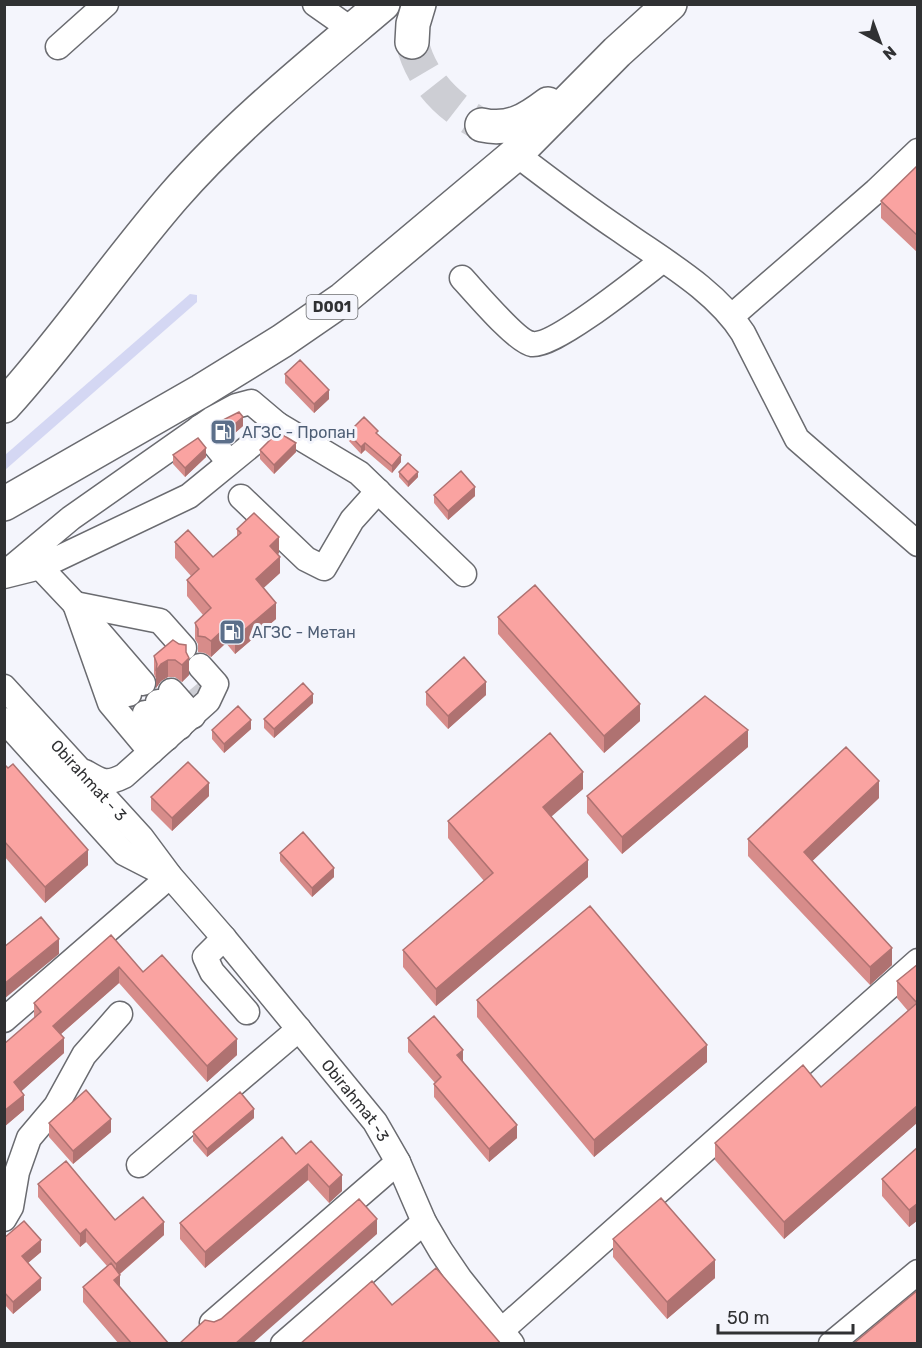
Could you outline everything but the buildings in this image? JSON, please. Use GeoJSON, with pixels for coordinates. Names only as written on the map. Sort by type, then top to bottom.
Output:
{"type":"FeatureCollection","features":[{"type":"Feature","properties":{"kind":"highway"},"geometry":{"type":"LineString","coordinates":[[4,406],[79,318],[111,273],[174,196],[208,159],[244,124],[383,4]]}},
{"type":"Feature","properties":{"kind":"highway"},"geometry":{"type":"LineString","coordinates":[[412,42],[413,24],[419,4]]}},
{"type":"Feature","properties":{"kind":"highway","name":"D001"},"geometry":{"type":"LineString","coordinates":[[4,504],[201,391],[282,341],[343,299],[516,154],[617,52],[670,4]]}},
{"type":"Feature","properties":{"kind":"highway"},"geometry":{"type":"LineString","coordinates":[[482,125],[509,127],[527,119],[617,52]]}},
{"type":"Feature","properties":{"kind":"street"},"geometry":{"type":"LineString","coordinates":[[58,47],[106,4]]}},
{"type":"Feature","properties":{"kind":"street"},"geometry":{"type":"LineString","coordinates":[[315,4],[352,30]]}},
{"type":"Feature","properties":{"kind":"street"},"geometry":{"type":"LineString","coordinates":[[732,316],[918,151]]}},
{"type":"Feature","properties":{"kind":"street"},"geometry":{"type":"LineString","coordinates":[[516,154],[601,218],[676,267],[732,316],[797,439],[918,544]]}},
{"type":"Feature","properties":{"kind":"street"},"geometry":{"type":"LineString","coordinates":[[462,278],[519,338],[533,344],[550,340],[573,326],[663,260]]}},
{"type":"Feature","properties":{"kind":"street"},"geometry":{"type":"LineString","coordinates":[[4,575],[71,518],[206,423],[236,406],[251,402],[277,424],[359,473],[465,574]]}},
{"type":"Feature","properties":{"kind":"street"},"geometry":{"type":"LineString","coordinates":[[206,423],[235,457]]}},
{"type":"Feature","properties":{"kind":"street"},"geometry":{"type":"LineString","coordinates":[[4,575],[40,567],[189,496],[277,424]]}},
{"type":"Feature","properties":{"kind":"street"},"geometry":{"type":"LineString","coordinates":[[241,497],[306,559],[324,568],[352,520],[378,491]]}},
{"type":"Feature","properties":{"kind":"street"},"geometry":{"type":"LineString","coordinates":[[40,567],[75,604],[134,647],[157,671]]}},
{"type":"Feature","properties":{"kind":"street"},"geometry":{"type":"LineString","coordinates":[[75,604],[108,670],[157,671]]}},
{"type":"Feature","properties":{"kind":"street"},"geometry":{"type":"LineString","coordinates":[[75,604],[160,621],[157,671]]}},
{"type":"Feature","properties":{"kind":"street"},"geometry":{"type":"LineString","coordinates":[[75,604],[110,703],[173,733]]}},
{"type":"Feature","properties":{"kind":"street"},"geometry":{"type":"LineString","coordinates":[[80,769],[110,783],[124,776],[208,701],[216,684],[200,666]]}},
{"type":"Feature","properties":{"kind":"street","name":"Obirahmat - 3"},"geometry":{"type":"LineString","coordinates":[[4,687],[141,837],[170,876]]}},
{"type":"Feature","properties":{"kind":"street"},"geometry":{"type":"LineString","coordinates":[[173,733],[158,702],[173,733]]}},
{"type":"Feature","properties":{"kind":"street","name":"Obirahmat - 3"},"geometry":{"type":"LineString","coordinates":[[4,720],[124,853],[170,876]]}},
{"type":"Feature","properties":{"kind":"street"},"geometry":{"type":"LineString","coordinates":[[4,1020],[170,876]]}},
{"type":"Feature","properties":{"kind":"street","name":"Obirahmat -3"},"geometry":{"type":"LineString","coordinates":[[170,876],[375,1122],[398,1162],[424,1222],[460,1279],[507,1337]]}},
{"type":"Feature","properties":{"kind":"street"},"geometry":{"type":"LineString","coordinates":[[224,938],[204,957],[212,972],[247,1012]]}},
{"type":"Feature","properties":{"kind":"street"},"geometry":{"type":"LineString","coordinates":[[507,1337],[918,961]]}},
{"type":"Feature","properties":{"kind":"street"},"geometry":{"type":"LineString","coordinates":[[4,1219],[11,1207],[17,1172],[29,1138],[56,1106],[84,1055],[120,1014]]}},
{"type":"Feature","properties":{"kind":"street"},"geometry":{"type":"LineString","coordinates":[[140,1165],[299,1029]]}},
{"type":"Feature","properties":{"kind":"street"},"geometry":{"type":"LineString","coordinates":[[212,1323],[398,1162]]}},
{"type":"Feature","properties":{"kind":"street"},"geometry":{"type":"LineString","coordinates":[[283,1344],[424,1222]]}},
{"type":"Feature","properties":{"kind":"street"},"geometry":{"type":"LineString","coordinates":[[831,1344],[918,1272]]}},
{"type":"Feature","properties":{"kind":"shaded area"},"geometry":{"type":"Polygon","coordinates":[[[190,294],[197,295],[197,302],[5,470],[5,455],[190,294]]]}},
{"type":"Feature","properties":{"kind":"tunnel"},"geometry":{"type":"LineString","coordinates":[[412,42],[422,68],[438,91],[458,110],[482,125]]}},
{"type":"Feature","properties":{"kind":"tunnel"},"geometry":{"type":"LineString","coordinates":[[172,658],[208,701]]}},
{"type":"Feature","properties":{"kind":"place","name":"АГЗС - Пропан"},"geometry":{"type":"Point","coordinates":[223,432]}},
{"type":"Feature","properties":{"kind":"place","name":"АГЗС - Метан"},"geometry":{"type":"Point","coordinates":[232,632]}}]}
